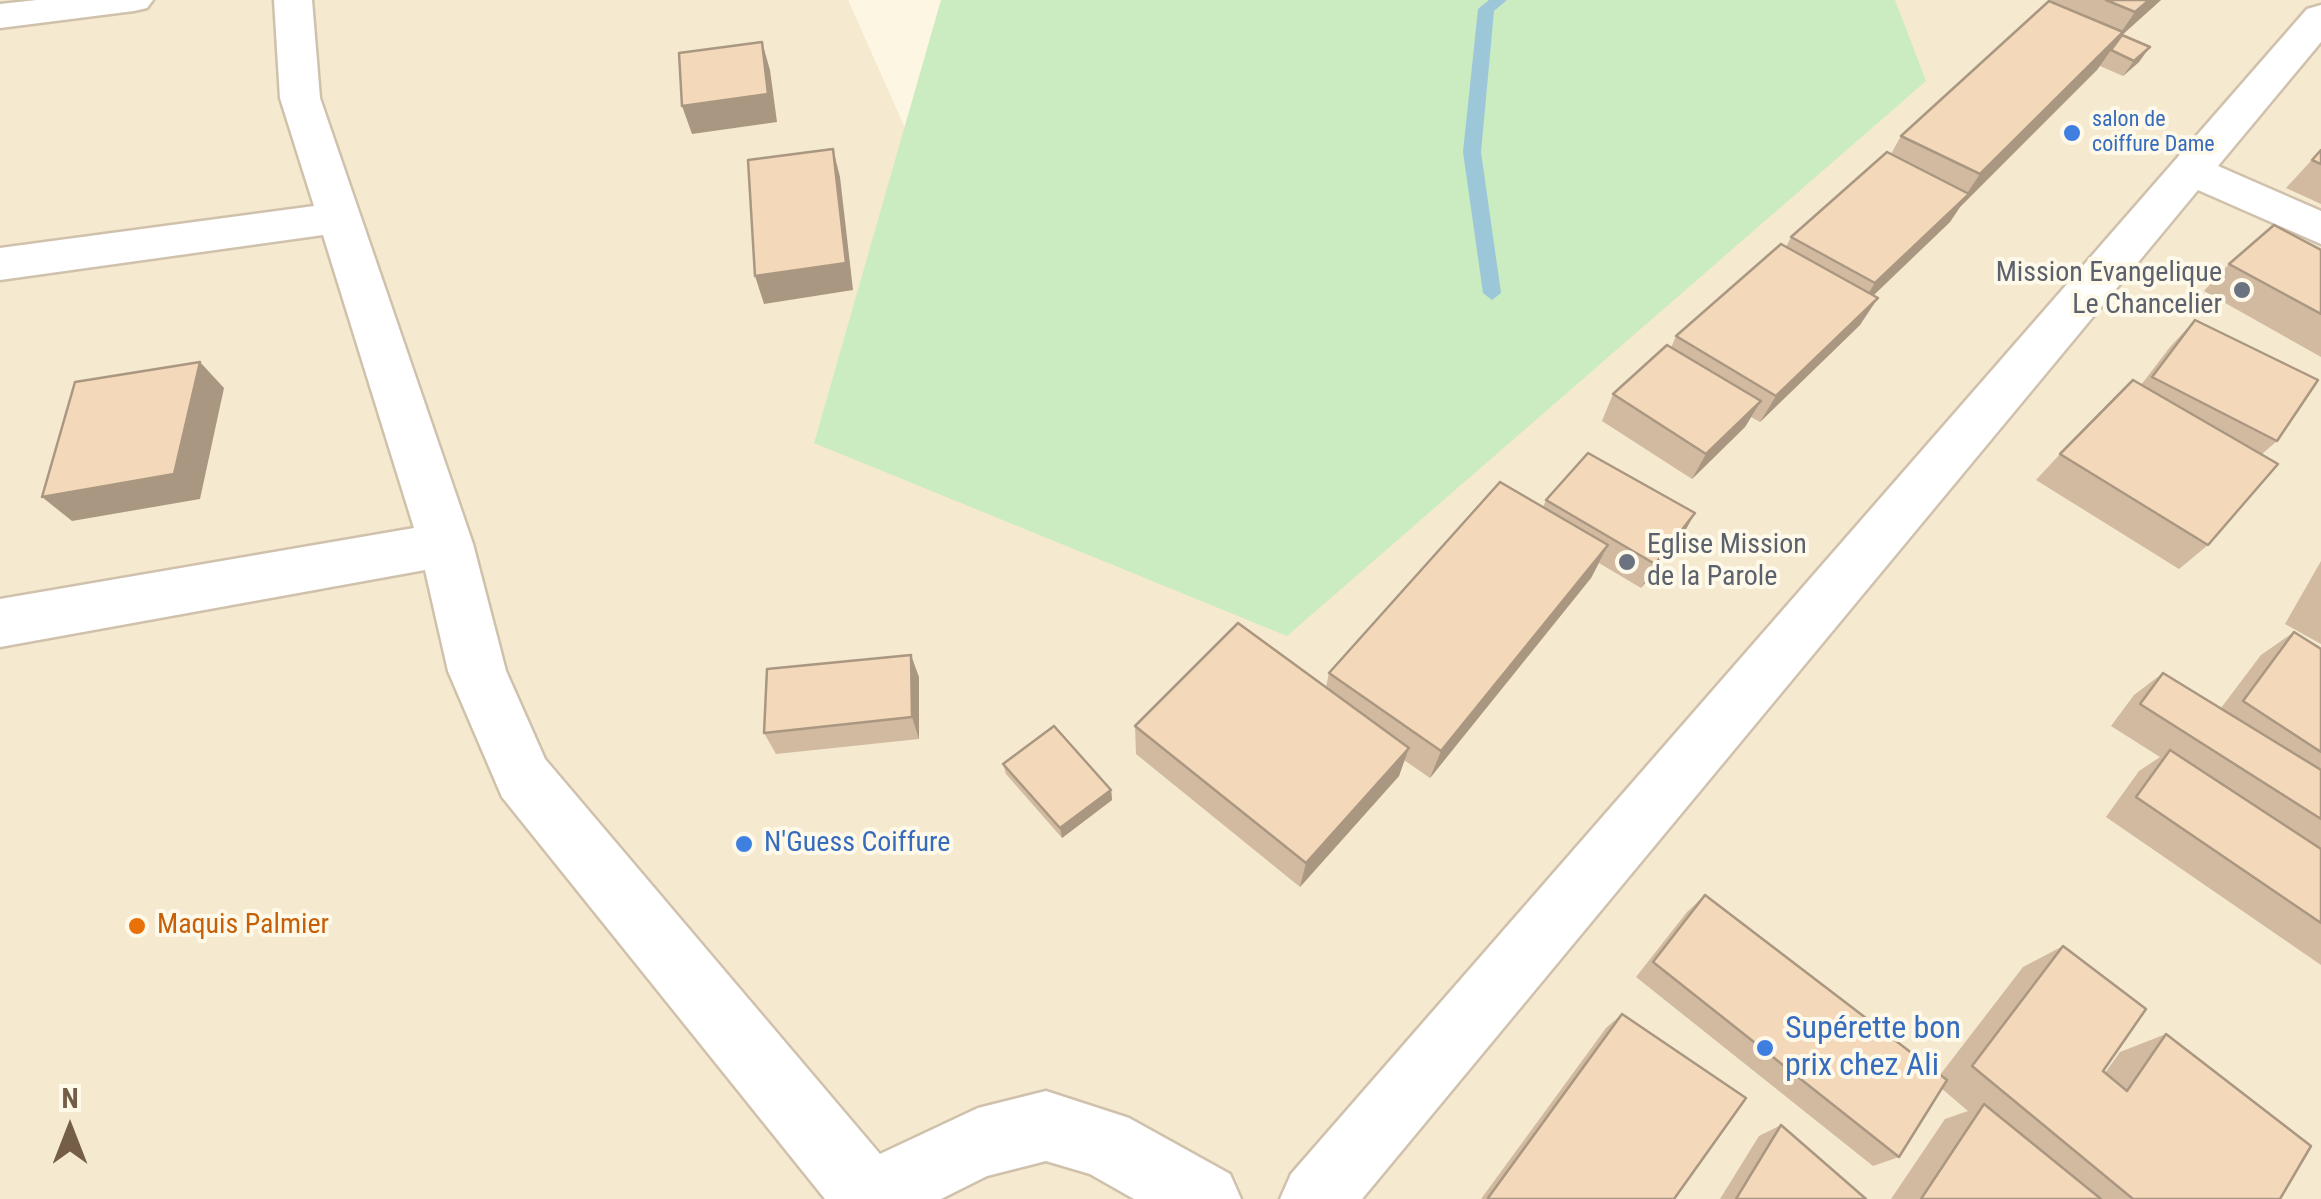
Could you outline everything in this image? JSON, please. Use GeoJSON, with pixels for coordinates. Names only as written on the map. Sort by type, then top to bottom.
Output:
{"type":"FeatureCollection","features":[{"type":"Feature","properties":{"kind":"street"},"geometry":{"type":"LineString","coordinates":[[0,16],[134,0]]}},
{"type":"Feature","properties":{"kind":"street"},"geometry":{"type":"LineString","coordinates":[[293,0],[300,98],[446,544],[477,672],[522,778],[869,1198],[978,1143],[1046,1126],[1104,1143],[1205,1199]]}},
{"type":"Feature","properties":{"kind":"street"},"geometry":{"type":"LineString","coordinates":[[1316,1199],[2321,17]]}},
{"type":"Feature","properties":{"kind":"street"},"geometry":{"type":"LineString","coordinates":[[2191,170],[2321,229]]}},
{"type":"Feature","properties":{"kind":"street"},"geometry":{"type":"LineString","coordinates":[[0,264],[338,218]]}},
{"type":"Feature","properties":{"kind":"street"},"geometry":{"type":"LineString","coordinates":[[0,623],[446,544]]}},
{"type":"Feature","properties":{"kind":"shaded area"},"geometry":{"type":"Polygon","coordinates":[[[0,0],[848,0],[905,128],[814,443],[1925,81],[1895,0],[2321,0],[2321,1199],[0,1199],[0,0]]]}},
{"type":"Feature","properties":{"kind":"green space"},"geometry":{"type":"Polygon","coordinates":[[[941,0],[1895,0],[1926,81],[1287,636],[814,443],[941,0]]]}},
{"type":"Feature","properties":{"kind":"building"},"geometry":{"type":"Polygon","coordinates":[[[2106,0],[2149,0],[2135,12],[2106,0]]]}},
{"type":"Feature","properties":{"kind":"building"},"geometry":{"type":"Polygon","coordinates":[[[2049,1],[2123,32],[1980,174],[1901,136],[2049,1]]]}},
{"type":"Feature","properties":{"kind":"building"},"geometry":{"type":"Polygon","coordinates":[[[2122,35],[2150,47],[2134,61],[2111,50],[2122,35]]]}},
{"type":"Feature","properties":{"kind":"building"},"geometry":{"type":"Polygon","coordinates":[[[762,42],[768,94],[682,106],[679,53],[762,42]]]}},
{"type":"Feature","properties":{"kind":"building"},"geometry":{"type":"Polygon","coordinates":[[[833,149],[846,263],[755,276],[748,160],[833,149]]]}},
{"type":"Feature","properties":{"kind":"building"},"geometry":{"type":"Polygon","coordinates":[[[2321,150],[2321,164],[2312,160],[2321,150]]]}},
{"type":"Feature","properties":{"kind":"building"},"geometry":{"type":"Polygon","coordinates":[[[1887,152],[1969,194],[1875,283],[1791,237],[1887,152]]]}},
{"type":"Feature","properties":{"kind":"building"},"geometry":{"type":"Polygon","coordinates":[[[2274,225],[2321,250],[2321,314],[2229,264],[2274,225]]]}},
{"type":"Feature","properties":{"kind":"building"},"geometry":{"type":"Polygon","coordinates":[[[1781,244],[1878,298],[1776,396],[1676,336],[1781,244]]]}},
{"type":"Feature","properties":{"kind":"building"},"geometry":{"type":"Polygon","coordinates":[[[2195,320],[2318,380],[2277,441],[2152,377],[2195,320]]]}},
{"type":"Feature","properties":{"kind":"building"},"geometry":{"type":"Polygon","coordinates":[[[1667,345],[1761,401],[1706,454],[1613,394],[1667,345]]]}},
{"type":"Feature","properties":{"kind":"building"},"geometry":{"type":"Polygon","coordinates":[[[200,362],[174,474],[42,497],[75,382],[200,362]]]}},
{"type":"Feature","properties":{"kind":"building"},"geometry":{"type":"Polygon","coordinates":[[[2133,380],[2278,464],[2208,545],[2060,454],[2133,380]]]}},
{"type":"Feature","properties":{"kind":"building"},"geometry":{"type":"Polygon","coordinates":[[[1588,453],[1695,513],[1655,564],[1546,500],[1588,453]]]}},
{"type":"Feature","properties":{"kind":"building"},"geometry":{"type":"Polygon","coordinates":[[[1500,482],[1608,545],[1441,751],[1329,673],[1500,482]]]}},
{"type":"Feature","properties":{"kind":"building"},"geometry":{"type":"Polygon","coordinates":[[[1238,623],[1409,748],[1306,863],[1135,726],[1238,623]]]}},
{"type":"Feature","properties":{"kind":"building"},"geometry":{"type":"Polygon","coordinates":[[[2294,632],[2321,649],[2321,752],[2243,701],[2294,632]]]}},
{"type":"Feature","properties":{"kind":"building"},"geometry":{"type":"Polygon","coordinates":[[[911,655],[912,717],[764,733],[767,669],[911,655]]]}},
{"type":"Feature","properties":{"kind":"building"},"geometry":{"type":"Polygon","coordinates":[[[2163,673],[2321,770],[2321,819],[2140,704],[2163,673]]]}},
{"type":"Feature","properties":{"kind":"building"},"geometry":{"type":"Polygon","coordinates":[[[1054,726],[1111,790],[1060,828],[1003,764],[1054,726]]]}},
{"type":"Feature","properties":{"kind":"building"},"geometry":{"type":"Polygon","coordinates":[[[2170,750],[2321,849],[2321,923],[2136,797],[2170,750]]]}},
{"type":"Feature","properties":{"kind":"building"},"geometry":{"type":"Polygon","coordinates":[[[1705,895],[1947,1080],[1899,1157],[1653,962],[1705,895]]]}},
{"type":"Feature","properties":{"kind":"building"},"geometry":{"type":"Polygon","coordinates":[[[2063,946],[2146,1009],[2103,1071],[2127,1091],[2166,1034],[2311,1146],[2280,1199],[2133,1199],[1972,1066],[2063,946]]]}},
{"type":"Feature","properties":{"kind":"building"},"geometry":{"type":"Polygon","coordinates":[[[1622,1014],[1746,1098],[1674,1199],[1489,1199],[1488,1198],[1622,1014]]]}},
{"type":"Feature","properties":{"kind":"building"},"geometry":{"type":"Polygon","coordinates":[[[1984,1104],[2101,1199],[1921,1199],[1984,1104]]]}},
{"type":"Feature","properties":{"kind":"building"},"geometry":{"type":"Polygon","coordinates":[[[1781,1125],[1866,1199],[1736,1199],[1781,1125]]]}},
{"type":"Feature","properties":{"kind":"waterway"},"geometry":{"type":"LineString","coordinates":[[1492,293],[1472,152],[1486,9],[1499,0]]}},
{"type":"Feature","properties":{"kind":"place","name":"salon de coiffure Dame"},"geometry":{"type":"Point","coordinates":[2072,133]}},
{"type":"Feature","properties":{"kind":"place","name":"Mission Evangelique Le Chancelier"},"geometry":{"type":"Point","coordinates":[2242,290]}},
{"type":"Feature","properties":{"kind":"place","name":"Eglise Mission de la Parole"},"geometry":{"type":"Point","coordinates":[1627,562]}},
{"type":"Feature","properties":{"kind":"place","name":"N'Guess Coiffure"},"geometry":{"type":"Point","coordinates":[744,844]}},
{"type":"Feature","properties":{"kind":"place","name":"Maquis Palmier"},"geometry":{"type":"Point","coordinates":[137,926]}},
{"type":"Feature","properties":{"kind":"place","name":"Supérette bon prix chez Ali"},"geometry":{"type":"Point","coordinates":[1765,1048]}}]}
